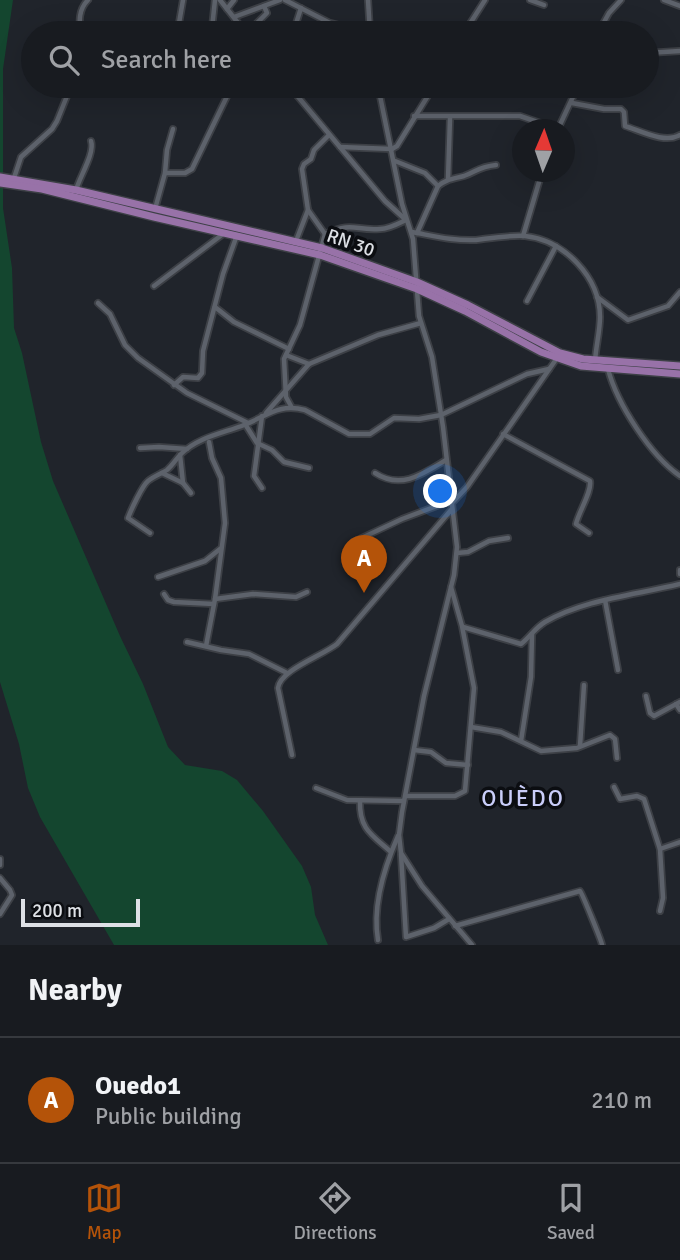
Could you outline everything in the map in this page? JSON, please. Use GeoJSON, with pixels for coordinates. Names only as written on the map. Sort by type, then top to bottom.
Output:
{"type":"FeatureCollection","features":[{"type":"Feature","properties":{"kind":"main road","name":"RN 30"},"geometry":{"type":"LineString","coordinates":[[0,177],[76,190],[296,241],[468,305],[560,353],[594,360],[680,366]]}},
{"type":"Feature","properties":{"kind":"main road","name":"RN 30"},"geometry":{"type":"LineString","coordinates":[[0,183],[42,188],[225,233],[321,251]]}},
{"type":"Feature","properties":{"kind":"main road","name":"RN 30"},"geometry":{"type":"LineString","coordinates":[[417,286],[557,358],[581,366],[680,374]]}},
{"type":"Feature","properties":{"kind":"street"},"geometry":{"type":"LineString","coordinates":[[79,21],[88,0]]}},
{"type":"Feature","properties":{"kind":"street"},"geometry":{"type":"LineString","coordinates":[[179,21],[183,0]]}},
{"type":"Feature","properties":{"kind":"street"},"geometry":{"type":"LineString","coordinates":[[217,0],[237,21]]}},
{"type":"Feature","properties":{"kind":"street"},"geometry":{"type":"LineString","coordinates":[[213,21],[217,0]]}},
{"type":"Feature","properties":{"kind":"street"},"geometry":{"type":"LineString","coordinates":[[214,16],[234,0]]}},
{"type":"Feature","properties":{"kind":"street"},"geometry":{"type":"LineString","coordinates":[[234,17],[279,0]]}},
{"type":"Feature","properties":{"kind":"street"},"geometry":{"type":"LineString","coordinates":[[285,0],[326,21]]}},
{"type":"Feature","properties":{"kind":"street"},"geometry":{"type":"LineString","coordinates":[[368,0],[369,21]]}},
{"type":"Feature","properties":{"kind":"street"},"geometry":{"type":"LineString","coordinates":[[472,21],[485,0]]}},
{"type":"Feature","properties":{"kind":"street"},"geometry":{"type":"LineString","coordinates":[[530,0],[544,5]]}},
{"type":"Feature","properties":{"kind":"street"},"geometry":{"type":"LineString","coordinates":[[605,21],[621,0]]}},
{"type":"Feature","properties":{"kind":"street"},"geometry":{"type":"LineString","coordinates":[[664,0],[680,6]]}},
{"type":"Feature","properties":{"kind":"street"},"geometry":{"type":"LineString","coordinates":[[259,21],[267,13],[264,6]]}},
{"type":"Feature","properties":{"kind":"street"},"geometry":{"type":"LineString","coordinates":[[297,21],[301,8]]}},
{"type":"Feature","properties":{"kind":"street"},"geometry":{"type":"LineString","coordinates":[[659,52],[680,51]]}},
{"type":"Feature","properties":{"kind":"street"},"geometry":{"type":"LineString","coordinates":[[14,178],[20,157],[52,129],[66,98]]}},
{"type":"Feature","properties":{"kind":"street"},"geometry":{"type":"LineString","coordinates":[[165,173],[185,173],[192,169],[226,98]]}},
{"type":"Feature","properties":{"kind":"street"},"geometry":{"type":"LineString","coordinates":[[299,98],[414,232],[444,240],[523,236],[556,246],[573,258],[586,272],[596,296],[600,320],[594,360]]}},
{"type":"Feature","properties":{"kind":"street"},"geometry":{"type":"LineString","coordinates":[[381,98],[406,220]]}},
{"type":"Feature","properties":{"kind":"street"},"geometry":{"type":"LineString","coordinates":[[340,146],[392,149],[397,146],[426,98]]}},
{"type":"Feature","properties":{"kind":"street"},"geometry":{"type":"LineString","coordinates":[[414,116],[520,116],[558,130],[574,98]]}},
{"type":"Feature","properties":{"kind":"street"},"geometry":{"type":"LineString","coordinates":[[572,103],[623,110],[625,126],[660,138],[672,139],[680,135]]}},
{"type":"Feature","properties":{"kind":"street"},"geometry":{"type":"LineString","coordinates":[[448,179],[450,118]]}},
{"type":"Feature","properties":{"kind":"street"},"geometry":{"type":"LineString","coordinates":[[155,210],[173,129]]}},
{"type":"Feature","properties":{"kind":"street"},"geometry":{"type":"LineString","coordinates":[[291,407],[286,397],[283,365],[300,326],[325,234],[308,210],[302,169],[311,159],[314,150],[329,135]]}},
{"type":"Feature","properties":{"kind":"street"},"geometry":{"type":"LineString","coordinates":[[76,190],[80,175],[93,150],[91,141]]}},
{"type":"Feature","properties":{"kind":"street"},"geometry":{"type":"LineString","coordinates":[[394,160],[425,173],[438,186]]}},
{"type":"Feature","properties":{"kind":"street"},"geometry":{"type":"LineString","coordinates":[[377,940],[376,908],[391,852],[399,835],[424,696],[457,553],[432,357],[421,323],[414,232],[438,186],[448,179],[467,174],[479,167],[496,165]]}},
{"type":"Feature","properties":{"kind":"street"},"geometry":{"type":"LineString","coordinates":[[523,236],[539,182]]}},
{"type":"Feature","properties":{"kind":"street"},"geometry":{"type":"LineString","coordinates":[[296,241],[308,210]]}},
{"type":"Feature","properties":{"kind":"street"},"geometry":{"type":"LineString","coordinates":[[325,234],[338,228],[353,226],[382,229],[406,220]]}},
{"type":"Feature","properties":{"kind":"street"},"geometry":{"type":"LineString","coordinates":[[154,286],[225,233]]}},
{"type":"Feature","properties":{"kind":"street"},"geometry":{"type":"LineString","coordinates":[[174,385],[183,377],[201,376],[215,307],[237,235]]}},
{"type":"Feature","properties":{"kind":"street"},"geometry":{"type":"LineString","coordinates":[[527,301],[556,246]]}},
{"type":"Feature","properties":{"kind":"street"},"geometry":{"type":"LineString","coordinates":[[596,296],[628,320],[668,306],[680,292]]}},
{"type":"Feature","properties":{"kind":"street"},"geometry":{"type":"LineString","coordinates":[[98,303],[110,314],[125,345],[138,358],[187,393],[247,424],[257,443],[272,450],[284,462],[309,468]]}},
{"type":"Feature","properties":{"kind":"street"},"geometry":{"type":"LineString","coordinates":[[215,307],[234,322],[289,349]]}},
{"type":"Feature","properties":{"kind":"street"},"geometry":{"type":"LineString","coordinates":[[262,488],[254,476],[257,443],[264,414],[309,364],[368,339],[421,323]]}},
{"type":"Feature","properties":{"kind":"street"},"geometry":{"type":"LineString","coordinates":[[286,355],[309,364]]}},
{"type":"Feature","properties":{"kind":"street"},"geometry":{"type":"LineString","coordinates":[[292,755],[278,688],[279,680],[337,644],[467,487],[557,358]]}},
{"type":"Feature","properties":{"kind":"street"},"geometry":{"type":"LineString","coordinates":[[149,533],[130,521],[128,515],[145,483],[169,469],[187,449],[264,414],[291,407],[305,410],[349,434],[359,435],[377,431],[394,418],[419,419],[441,415],[527,373],[549,369]]}},
{"type":"Feature","properties":{"kind":"street"},"geometry":{"type":"LineString","coordinates":[[608,369],[629,415],[647,445],[666,466],[680,476]]}},
{"type":"Feature","properties":{"kind":"street"},"geometry":{"type":"LineString","coordinates":[[503,434],[590,481],[591,488],[576,521],[577,527],[589,533]]}},
{"type":"Feature","properties":{"kind":"street"},"geometry":{"type":"LineString","coordinates":[[206,646],[225,523],[221,478],[207,441]]}},
{"type":"Feature","properties":{"kind":"street"},"geometry":{"type":"LineString","coordinates":[[140,448],[187,449]]}},
{"type":"Feature","properties":{"kind":"street"},"geometry":{"type":"LineString","coordinates":[[180,454],[183,483]]}},
{"type":"Feature","properties":{"kind":"street"},"geometry":{"type":"LineString","coordinates":[[375,473],[383,478],[409,481],[446,460]]}},
{"type":"Feature","properties":{"kind":"street"},"geometry":{"type":"LineString","coordinates":[[162,473],[183,483],[191,493]]}},
{"type":"Feature","properties":{"kind":"street"},"geometry":{"type":"LineString","coordinates":[[353,542],[402,519],[451,505]]}},
{"type":"Feature","properties":{"kind":"street"},"geometry":{"type":"LineString","coordinates":[[457,553],[468,552],[489,541],[508,538]]}},
{"type":"Feature","properties":{"kind":"street"},"geometry":{"type":"LineString","coordinates":[[158,576],[205,561],[222,548]]}},
{"type":"Feature","properties":{"kind":"street"},"geometry":{"type":"LineString","coordinates":[[462,626],[521,644],[532,632],[550,620],[605,600],[680,584]]}},
{"type":"Feature","properties":{"kind":"street"},"geometry":{"type":"LineString","coordinates":[[316,789],[347,800],[360,801],[459,796],[465,791],[474,688],[451,587]]}},
{"type":"Feature","properties":{"kind":"street"},"geometry":{"type":"LineString","coordinates":[[164,594],[168,600],[174,602],[214,601],[253,594],[296,597],[307,592]]}},
{"type":"Feature","properties":{"kind":"street"},"geometry":{"type":"LineString","coordinates":[[605,600],[618,670]]}},
{"type":"Feature","properties":{"kind":"street"},"geometry":{"type":"LineString","coordinates":[[521,741],[531,677],[532,632]]}},
{"type":"Feature","properties":{"kind":"street"},"geometry":{"type":"LineString","coordinates":[[187,642],[249,654],[287,673]]}},
{"type":"Feature","properties":{"kind":"street"},"geometry":{"type":"LineString","coordinates":[[580,747],[584,685]]}},
{"type":"Feature","properties":{"kind":"street"},"geometry":{"type":"LineString","coordinates":[[646,696],[652,715],[678,703],[680,710]]}},
{"type":"Feature","properties":{"kind":"street"},"geometry":{"type":"LineString","coordinates":[[471,727],[494,730],[541,751],[580,747],[603,736],[613,736],[617,758]]}},
{"type":"Feature","properties":{"kind":"street"},"geometry":{"type":"LineString","coordinates":[[414,750],[430,752],[446,763],[468,765]]}},
{"type":"Feature","properties":{"kind":"street"},"geometry":{"type":"LineString","coordinates":[[614,787],[620,799],[636,796],[644,799],[660,849],[663,898],[660,911]]}},
{"type":"Feature","properties":{"kind":"street"},"geometry":{"type":"LineString","coordinates":[[360,801],[359,814],[365,828],[391,852]]}},
{"type":"Feature","properties":{"kind":"street"},"geometry":{"type":"LineString","coordinates":[[399,835],[406,937],[434,929],[449,919]]}},
{"type":"Feature","properties":{"kind":"street"},"geometry":{"type":"LineString","coordinates":[[660,849],[680,842]]}},
{"type":"Feature","properties":{"kind":"street"},"geometry":{"type":"LineString","coordinates":[[401,853],[412,873],[472,945]]}},
{"type":"Feature","properties":{"kind":"street"},"geometry":{"type":"LineString","coordinates":[[0,859],[0,865]]}},
{"type":"Feature","properties":{"kind":"street"},"geometry":{"type":"LineString","coordinates":[[0,878],[12,895],[0,914]]}},
{"type":"Feature","properties":{"kind":"street"},"geometry":{"type":"LineString","coordinates":[[455,926],[580,891],[602,945]]}},
{"type":"Feature","properties":{"kind":"green space"},"geometry":{"type":"Polygon","coordinates":[[[0,0],[13,0],[3,69],[3,208],[12,268],[14,328],[53,481],[168,747],[185,765],[222,771],[237,780],[263,811],[302,866],[311,887],[315,915],[328,945],[114,945],[40,817],[28,788],[19,744],[0,682],[0,0]]]}},
{"type":"Feature","properties":{"kind":"place","name":"Ouedo1"},"geometry":{"type":"Point","coordinates":[364,593]}},
{"type":"Feature","properties":{"kind":"district","name":"OUÈDO"},"geometry":{"type":"Point","coordinates":[523,798]}}]}
